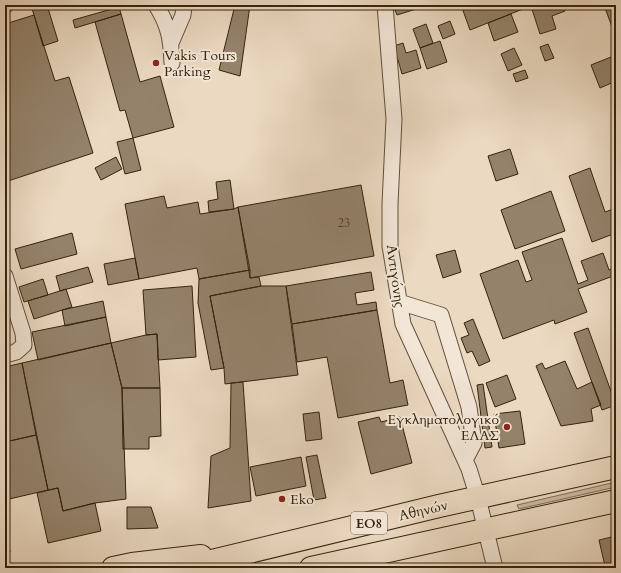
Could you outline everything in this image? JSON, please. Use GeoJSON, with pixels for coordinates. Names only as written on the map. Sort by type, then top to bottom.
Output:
{"type":"FeatureCollection","features":[{"type":"Feature","properties":{"kind":"highway","name":"Αθηνών"},"geometry":{"type":"LineString","coordinates":[[183,568],[439,506],[616,467]]}},
{"type":"Feature","properties":{"kind":"highway","name":"ΕΟ8"},"geometry":{"type":"LineString","coordinates":[[312,568],[616,501]]}},
{"type":"Feature","properties":{"kind":"highway"},"geometry":{"type":"LineString","coordinates":[[113,568],[132,564],[260,549]]}},
{"type":"Feature","properties":{"kind":"street"},"geometry":{"type":"LineString","coordinates":[[156,5],[165,20],[171,43],[172,63]]}},
{"type":"Feature","properties":{"kind":"street"},"geometry":{"type":"LineString","coordinates":[[171,43],[183,15],[184,5]]}},
{"type":"Feature","properties":{"kind":"street","name":"Αντιγόνης"},"geometry":{"type":"LineString","coordinates":[[385,5],[394,119],[390,204],[390,246],[403,324],[465,460],[478,498],[495,568]]}},
{"type":"Feature","properties":{"kind":"street"},"geometry":{"type":"LineString","coordinates":[[5,276],[23,333],[24,345],[16,352],[5,355]]}},
{"type":"Feature","properties":{"kind":"street"},"geometry":{"type":"LineString","coordinates":[[399,302],[441,315],[469,407],[474,443],[465,460]]}},
{"type":"Feature","properties":{"kind":"shaded area"},"geometry":{"type":"Polygon","coordinates":[[[616,482],[616,487],[519,509],[517,505],[616,482]]]}},
{"type":"Feature","properties":{"kind":"building"},"geometry":{"type":"Polygon","coordinates":[[[31,5],[47,5],[58,41],[43,46],[31,5]]]}},
{"type":"Feature","properties":{"kind":"building"},"geometry":{"type":"Polygon","coordinates":[[[235,5],[250,5],[240,76],[219,70],[235,5]]]}},
{"type":"Feature","properties":{"kind":"building"},"geometry":{"type":"Polygon","coordinates":[[[393,5],[429,5],[397,15],[393,5]]]}},
{"type":"Feature","properties":{"kind":"building"},"geometry":{"type":"Polygon","coordinates":[[[461,5],[533,5],[470,30],[461,5]]]}},
{"type":"Feature","properties":{"kind":"building"},"geometry":{"type":"Polygon","coordinates":[[[563,5],[565,11],[552,16],[556,29],[540,34],[531,6],[563,5]]]}},
{"type":"Feature","properties":{"kind":"building"},"geometry":{"type":"Polygon","coordinates":[[[604,5],[616,5],[616,38],[604,5]]]}},
{"type":"Feature","properties":{"kind":"building"},"geometry":{"type":"Polygon","coordinates":[[[119,7],[121,14],[75,28],[73,20],[119,7]]]}},
{"type":"Feature","properties":{"kind":"building"},"geometry":{"type":"Polygon","coordinates":[[[121,14],[140,82],[160,76],[174,127],[133,138],[125,110],[120,111],[95,22],[121,14]]]}},
{"type":"Feature","properties":{"kind":"building"},"geometry":{"type":"Polygon","coordinates":[[[511,14],[518,32],[494,41],[488,23],[511,14]]]}},
{"type":"Feature","properties":{"kind":"building"},"geometry":{"type":"Polygon","coordinates":[[[34,15],[55,81],[69,77],[93,153],[5,182],[5,24],[34,15]]]}},
{"type":"Feature","properties":{"kind":"building"},"geometry":{"type":"Polygon","coordinates":[[[450,21],[455,34],[443,39],[438,26],[450,21]]]}},
{"type":"Feature","properties":{"kind":"building"},"geometry":{"type":"Polygon","coordinates":[[[426,24],[433,43],[420,48],[413,29],[426,24]]]}},
{"type":"Feature","properties":{"kind":"building"},"geometry":{"type":"Polygon","coordinates":[[[440,41],[447,62],[427,69],[420,48],[440,41]]]}},
{"type":"Feature","properties":{"kind":"building"},"geometry":{"type":"Polygon","coordinates":[[[403,43],[406,53],[416,50],[421,68],[402,74],[394,46],[403,43]]]}},
{"type":"Feature","properties":{"kind":"building"},"geometry":{"type":"Polygon","coordinates":[[[548,44],[554,58],[545,61],[540,47],[548,44]]]}},
{"type":"Feature","properties":{"kind":"building"},"geometry":{"type":"Polygon","coordinates":[[[514,48],[522,65],[508,71],[501,54],[514,48]]]}},
{"type":"Feature","properties":{"kind":"building"},"geometry":{"type":"Polygon","coordinates":[[[616,55],[616,81],[600,88],[591,65],[616,55]]]}},
{"type":"Feature","properties":{"kind":"building"},"geometry":{"type":"Polygon","coordinates":[[[525,70],[528,78],[516,82],[513,74],[525,70]]]}},
{"type":"Feature","properties":{"kind":"building"},"geometry":{"type":"Polygon","coordinates":[[[133,138],[141,170],[125,174],[117,142],[133,138]]]}},
{"type":"Feature","properties":{"kind":"building"},"geometry":{"type":"Polygon","coordinates":[[[510,149],[518,174],[496,181],[488,156],[510,149]]]}},
{"type":"Feature","properties":{"kind":"building"},"geometry":{"type":"Polygon","coordinates":[[[116,157],[122,169],[101,180],[95,168],[116,157]]]}},
{"type":"Feature","properties":{"kind":"building"},"geometry":{"type":"Polygon","coordinates":[[[590,168],[605,212],[616,208],[616,233],[592,242],[569,176],[590,168]]]}},
{"type":"Feature","properties":{"kind":"building"},"geometry":{"type":"Polygon","coordinates":[[[230,180],[234,209],[209,212],[208,201],[218,199],[216,182],[230,180]]]}},
{"type":"Feature","properties":{"kind":"building"},"geometry":{"type":"Polygon","coordinates":[[[361,185],[374,256],[250,278],[238,207],[361,185]]]}},
{"type":"Feature","properties":{"kind":"building"},"geometry":{"type":"Polygon","coordinates":[[[551,191],[565,231],[515,249],[501,210],[551,191]]]}},
{"type":"Feature","properties":{"kind":"building"},"geometry":{"type":"Polygon","coordinates":[[[164,196],[167,208],[198,202],[200,214],[234,209],[238,207],[250,270],[199,279],[197,268],[139,279],[125,204],[164,196]]]}},
{"type":"Feature","properties":{"kind":"building"},"geometry":{"type":"Polygon","coordinates":[[[72,233],[77,254],[21,269],[15,249],[72,233]]]}},
{"type":"Feature","properties":{"kind":"building"},"geometry":{"type":"Polygon","coordinates":[[[562,238],[578,284],[588,280],[581,261],[603,253],[609,270],[616,267],[616,275],[578,289],[587,312],[555,324],[554,320],[503,339],[480,274],[518,260],[526,282],[532,280],[522,252],[562,238]]]}},
{"type":"Feature","properties":{"kind":"building"},"geometry":{"type":"Polygon","coordinates":[[[455,250],[461,272],[443,278],[436,255],[455,250]]]}},
{"type":"Feature","properties":{"kind":"building"},"geometry":{"type":"Polygon","coordinates":[[[135,258],[139,279],[108,285],[104,264],[135,258]]]}},
{"type":"Feature","properties":{"kind":"building"},"geometry":{"type":"Polygon","coordinates":[[[88,267],[93,282],[60,291],[56,276],[88,267]]]}},
{"type":"Feature","properties":{"kind":"building"},"geometry":{"type":"Polygon","coordinates":[[[250,270],[250,278],[259,277],[261,286],[210,296],[224,368],[211,370],[198,303],[199,279],[250,270]]]}},
{"type":"Feature","properties":{"kind":"building"},"geometry":{"type":"Polygon","coordinates":[[[371,272],[374,290],[355,293],[357,305],[376,302],[377,310],[292,324],[286,286],[371,272]]]}},
{"type":"Feature","properties":{"kind":"building"},"geometry":{"type":"Polygon","coordinates":[[[43,279],[48,295],[24,302],[19,287],[43,279]]]}},
{"type":"Feature","properties":{"kind":"building"},"geometry":{"type":"Polygon","coordinates":[[[192,286],[196,357],[158,360],[157,334],[146,335],[143,290],[192,286]]]}},
{"type":"Feature","properties":{"kind":"building"},"geometry":{"type":"Polygon","coordinates":[[[261,286],[286,286],[298,375],[225,384],[224,368],[210,296],[261,286]]]}},
{"type":"Feature","properties":{"kind":"building"},"geometry":{"type":"Polygon","coordinates":[[[66,289],[72,307],[34,319],[28,301],[66,289]]]}},
{"type":"Feature","properties":{"kind":"building"},"geometry":{"type":"Polygon","coordinates":[[[103,301],[106,317],[65,326],[62,310],[103,301]]]}},
{"type":"Feature","properties":{"kind":"building"},"geometry":{"type":"Polygon","coordinates":[[[377,310],[390,383],[403,380],[408,405],[338,418],[327,357],[297,362],[292,324],[377,310]]]}},
{"type":"Feature","properties":{"kind":"building"},"geometry":{"type":"Polygon","coordinates":[[[106,317],[111,343],[38,360],[32,332],[106,317]]]}},
{"type":"Feature","properties":{"kind":"building"},"geometry":{"type":"Polygon","coordinates":[[[473,319],[490,361],[479,366],[472,351],[467,353],[461,338],[469,335],[464,323],[473,319]]]}},
{"type":"Feature","properties":{"kind":"building"},"geometry":{"type":"Polygon","coordinates":[[[588,328],[616,405],[602,410],[574,333],[588,328]]]}},
{"type":"Feature","properties":{"kind":"building"},"geometry":{"type":"Polygon","coordinates":[[[157,334],[160,388],[122,388],[111,343],[157,334]]]}},
{"type":"Feature","properties":{"kind":"building"},"geometry":{"type":"Polygon","coordinates":[[[111,343],[122,388],[126,499],[95,503],[63,511],[58,488],[48,490],[22,363],[111,343]]]}},
{"type":"Feature","properties":{"kind":"building"},"geometry":{"type":"Polygon","coordinates":[[[565,361],[577,389],[592,382],[601,405],[591,409],[593,421],[561,426],[536,366],[542,363],[545,369],[565,361]]]}},
{"type":"Feature","properties":{"kind":"building"},"geometry":{"type":"Polygon","coordinates":[[[22,363],[36,435],[5,442],[5,367],[22,363]]]}},
{"type":"Feature","properties":{"kind":"building"},"geometry":{"type":"Polygon","coordinates":[[[507,375],[516,399],[495,407],[486,383],[507,375]]]}},
{"type":"Feature","properties":{"kind":"building"},"geometry":{"type":"Polygon","coordinates":[[[243,382],[251,501],[208,508],[211,456],[230,448],[231,383],[243,382]]]}},
{"type":"Feature","properties":{"kind":"building"},"geometry":{"type":"Polygon","coordinates":[[[483,384],[492,447],[485,448],[477,385],[483,384]]]}},
{"type":"Feature","properties":{"kind":"building"},"geometry":{"type":"Polygon","coordinates":[[[122,388],[160,388],[161,436],[149,437],[149,449],[123,449],[122,388]]]}},
{"type":"Feature","properties":{"kind":"building"},"geometry":{"type":"Polygon","coordinates":[[[520,411],[525,444],[499,448],[494,414],[520,411]]]}},
{"type":"Feature","properties":{"kind":"building"},"geometry":{"type":"Polygon","coordinates":[[[319,412],[322,439],[306,441],[303,414],[319,412]]]}},
{"type":"Feature","properties":{"kind":"building"},"geometry":{"type":"Polygon","coordinates":[[[379,417],[381,422],[400,417],[412,463],[371,474],[358,422],[379,417]]]}},
{"type":"Feature","properties":{"kind":"building"},"geometry":{"type":"Polygon","coordinates":[[[36,435],[48,490],[5,500],[5,442],[36,435]]]}},
{"type":"Feature","properties":{"kind":"building"},"geometry":{"type":"Polygon","coordinates":[[[317,455],[326,498],[314,500],[306,457],[317,455]]]}},
{"type":"Feature","properties":{"kind":"building"},"geometry":{"type":"Polygon","coordinates":[[[301,457],[306,486],[256,496],[250,467],[301,457]]]}},
{"type":"Feature","properties":{"kind":"building"},"geometry":{"type":"Polygon","coordinates":[[[58,488],[63,511],[95,503],[101,531],[48,543],[37,493],[58,488]]]}},
{"type":"Feature","properties":{"kind":"building"},"geometry":{"type":"Polygon","coordinates":[[[127,507],[151,507],[158,528],[127,529],[127,507]]]}},
{"type":"Feature","properties":{"kind":"building"},"geometry":{"type":"Polygon","coordinates":[[[5,527],[10,552],[5,553],[5,527]]]}},
{"type":"Feature","properties":{"kind":"building"},"geometry":{"type":"Polygon","coordinates":[[[616,536],[616,564],[605,566],[599,540],[616,536]]]}},
{"type":"Feature","properties":{"kind":"place","name":"Vakis Tours Parking"},"geometry":{"type":"Point","coordinates":[156,63]}},
{"type":"Feature","properties":{"kind":"place","name":"Εγκληματολογικό ΕΛΑΣ"},"geometry":{"type":"Point","coordinates":[507,427]}},
{"type":"Feature","properties":{"kind":"place","name":"Eko"},"geometry":{"type":"Point","coordinates":[282,499]}}]}
